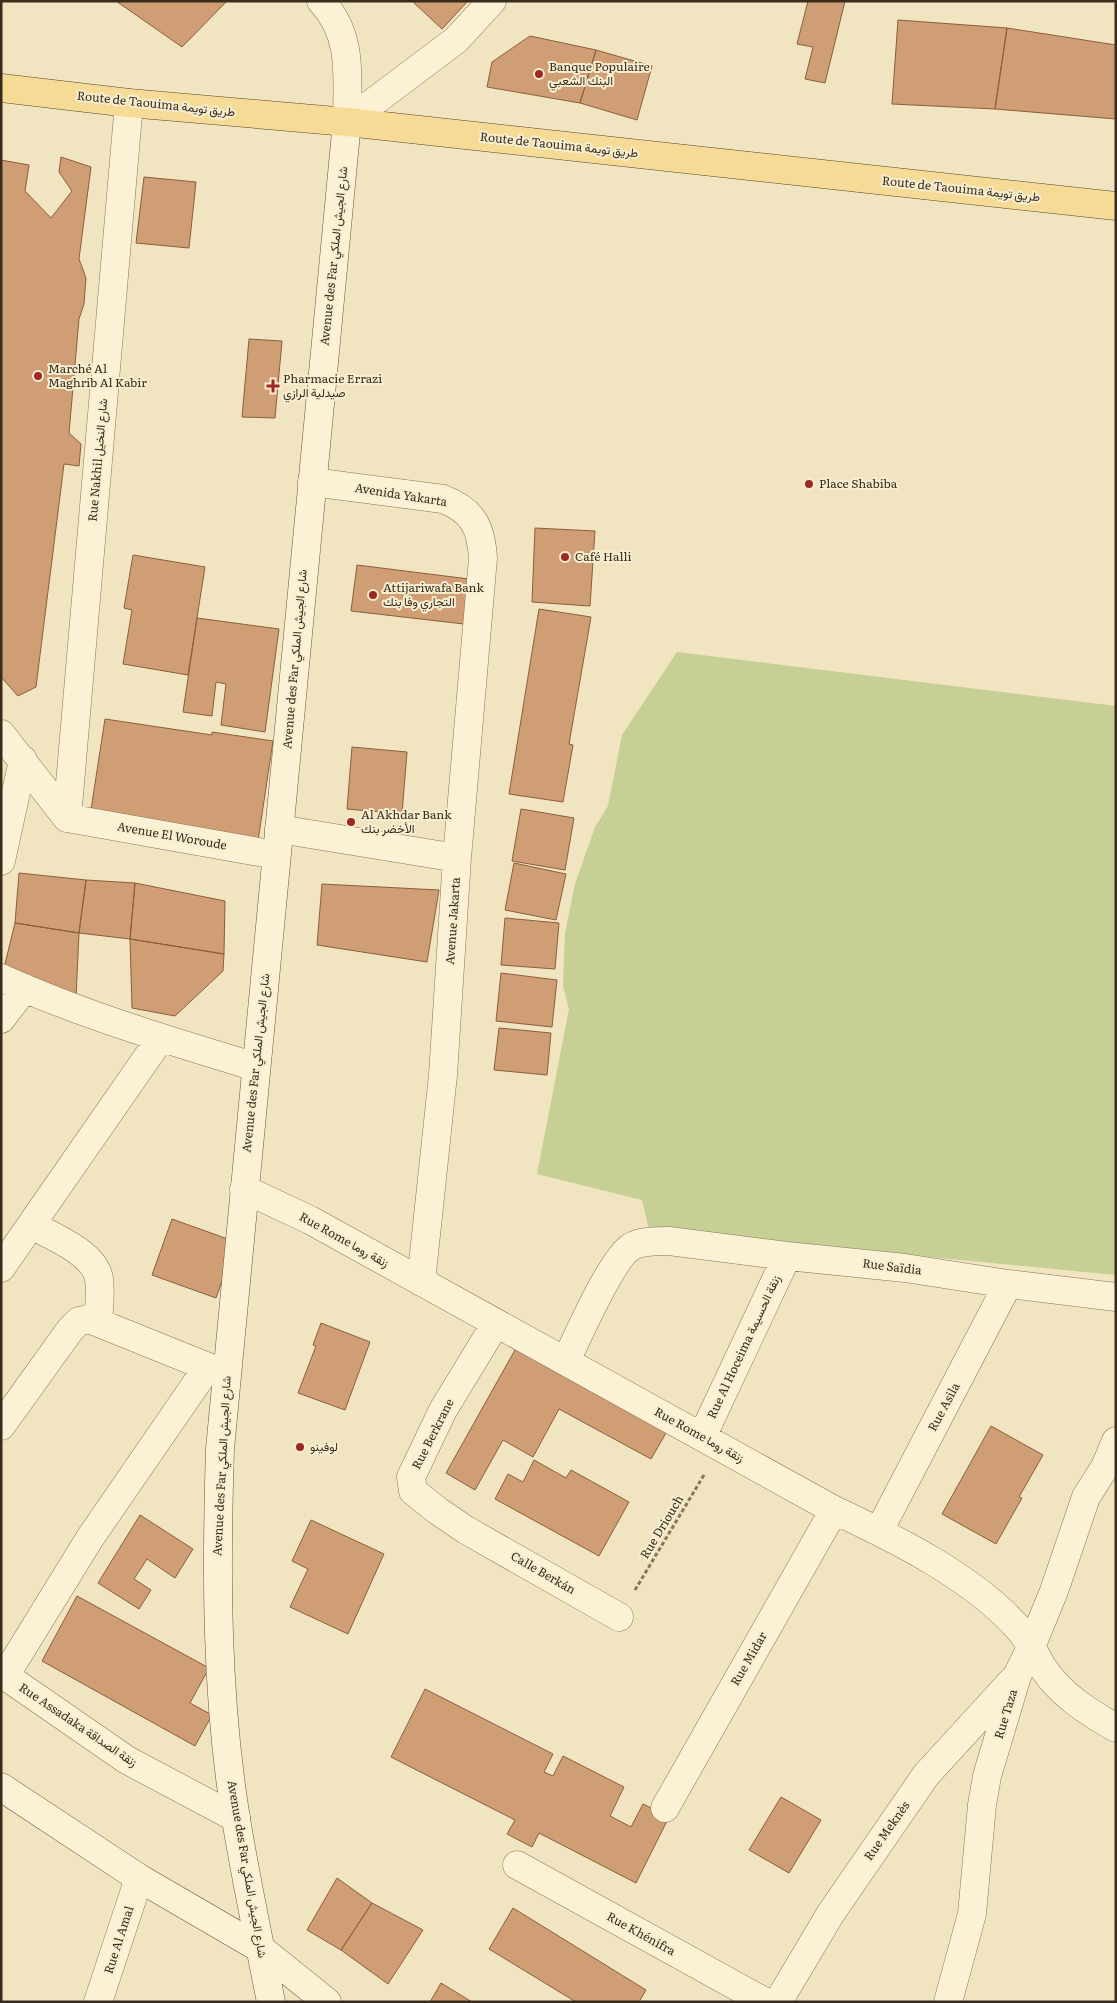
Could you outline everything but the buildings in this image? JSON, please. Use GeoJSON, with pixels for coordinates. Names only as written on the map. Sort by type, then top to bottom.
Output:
{"type":"FeatureCollection","features":[{"type":"Feature","properties":{"kind":"main road","name":"Route de Taouima طريق تويمة"},"geometry":{"type":"LineString","coordinates":[[1,88],[129,103],[347,122],[1116,206]]}},
{"type":"Feature","properties":{"kind":"street","name":"Avenue des Far شارع الجيش الملكي"},"geometry":{"type":"LineString","coordinates":[[271,2002],[236,1818],[223,1689],[218,1597],[220,1458],[217,1371],[244,1189],[347,122],[347,50],[339,26],[320,1]]}},
{"type":"Feature","properties":{"kind":"street"},"geometry":{"type":"LineString","coordinates":[[347,122],[456,40],[492,1]]}},
{"type":"Feature","properties":{"kind":"street","name":"Rue Nakhil شارع النخيل"},"geometry":{"type":"LineString","coordinates":[[67,818],[129,103]]}},
{"type":"Feature","properties":{"kind":"street","name":"Avenida Yakarta"},"geometry":{"type":"LineString","coordinates":[[312,482],[443,499],[453,503],[467,513],[477,525],[482,539],[483,558]]}},
{"type":"Feature","properties":{"kind":"street","name":"Avenue Jakarta"},"geometry":{"type":"LineString","coordinates":[[421,1282],[443,1076],[457,858],[483,558]]}},
{"type":"Feature","properties":{"kind":"street"},"geometry":{"type":"LineString","coordinates":[[1,734],[67,818]]}},
{"type":"Feature","properties":{"kind":"street"},"geometry":{"type":"LineString","coordinates":[[1,862],[23,760]]}},
{"type":"Feature","properties":{"kind":"street","name":"Avenue El Woroude"},"geometry":{"type":"LineString","coordinates":[[67,818],[278,842]]}},
{"type":"Feature","properties":{"kind":"street"},"geometry":{"type":"LineString","coordinates":[[278,842],[457,858]]}},
{"type":"Feature","properties":{"kind":"street"},"geometry":{"type":"LineString","coordinates":[[1,1019],[13,983],[160,1039],[256,1067]]}},
{"type":"Feature","properties":{"kind":"street"},"geometry":{"type":"LineString","coordinates":[[1,1268],[160,1039]]}},
{"type":"Feature","properties":{"kind":"street","name":"Rue Rome زنقة روما"},"geometry":{"type":"LineString","coordinates":[[244,1189],[310,1220],[834,1510],[879,1531],[953,1574],[981,1593],[1020,1630],[1058,1688],[1087,1712],[1116,1728]]}},
{"type":"Feature","properties":{"kind":"street"},"geometry":{"type":"LineString","coordinates":[[31,1226],[69,1245],[86,1257],[94,1267],[99,1279],[98,1322]]}},
{"type":"Feature","properties":{"kind":"street","name":"Rue Saïdia"},"geometry":{"type":"LineString","coordinates":[[566,1361],[600,1291],[623,1255],[631,1247],[652,1242],[669,1241],[905,1268],[1008,1284],[1116,1297]]}},
{"type":"Feature","properties":{"kind":"street","name":"Rue Al Hoceima زنقة الحسيمة"},"geometry":{"type":"LineString","coordinates":[[712,1442],[787,1256]]}},
{"type":"Feature","properties":{"kind":"street","name":"Rue Asila"},"geometry":{"type":"LineString","coordinates":[[879,1531],[1008,1284]]}},
{"type":"Feature","properties":{"kind":"street"},"geometry":{"type":"LineString","coordinates":[[1,1426],[70,1330],[79,1321],[89,1319],[98,1322],[217,1371],[90,1538],[3,1674]]}},
{"type":"Feature","properties":{"kind":"street","name":"Rue Berkrane"},"geometry":{"type":"LineString","coordinates":[[466,1530],[417,1495],[413,1491],[410,1481],[443,1410],[496,1323]]}},
{"type":"Feature","properties":{"kind":"street","name":"Rue Taza"},"geometry":{"type":"LineString","coordinates":[[948,2002],[972,1914],[982,1805],[987,1776],[1017,1676],[1032,1648],[1054,1591],[1086,1497],[1105,1467],[1116,1441]]}},
{"type":"Feature","properties":{"kind":"street","name":"Rue Midar"},"geometry":{"type":"LineString","coordinates":[[665,1808],[834,1510]]}},
{"type":"Feature","properties":{"kind":"street","name":"Calle Berkán"},"geometry":{"type":"LineString","coordinates":[[466,1530],[619,1617]]}},
{"type":"Feature","properties":{"kind":"street","name":"Rue Assadaka زنقة الصداقة"},"geometry":{"type":"LineString","coordinates":[[3,1674],[127,1760],[236,1818]]}},
{"type":"Feature","properties":{"kind":"street","name":"Rue Meknès"},"geometry":{"type":"LineString","coordinates":[[778,2002],[836,1905],[926,1775],[1017,1676]]}},
{"type":"Feature","properties":{"kind":"street"},"geometry":{"type":"LineString","coordinates":[[3,1794],[139,1878],[261,1949],[327,2002]]}},
{"type":"Feature","properties":{"kind":"street","name":"Rue Khénifra"},"geometry":{"type":"LineString","coordinates":[[517,1865],[765,2002]]}},
{"type":"Feature","properties":{"kind":"street","name":"Rue Al Amal"},"geometry":{"type":"LineString","coordinates":[[98,2002],[139,1878]]}},
{"type":"Feature","properties":{"kind":"path","name":"Rue Driouch"},"geometry":{"type":"LineString","coordinates":[[619,1617],[712,1442]]}},
{"type":"Feature","properties":{"kind":"green space"},"geometry":{"type":"Polygon","coordinates":[[[677,652],[1116,706],[1116,1275],[649,1230],[642,1200],[537,1174],[569,1009],[563,986],[565,933],[575,884],[595,827],[608,806],[622,735],[677,652]]]}},
{"type":"Feature","properties":{"kind":"place","name":"Banque Populaire البنك الشعبي"},"geometry":{"type":"Point","coordinates":[539,74]}},
{"type":"Feature","properties":{"kind":"place","name":"Marché Al Maghrib Al Kabir"},"geometry":{"type":"Point","coordinates":[38,376]}},
{"type":"Feature","properties":{"kind":"place","name":"Pharmacie Errazi صيدلية الرازي"},"geometry":{"type":"Point","coordinates":[273,386]}},
{"type":"Feature","properties":{"kind":"place","name":"Place Shabiba"},"geometry":{"type":"Point","coordinates":[809,484]}},
{"type":"Feature","properties":{"kind":"place","name":"Café Halli"},"geometry":{"type":"Point","coordinates":[565,557]}},
{"type":"Feature","properties":{"kind":"place","name":"Attijariwafa Bank التجاري وفا بنك"},"geometry":{"type":"Point","coordinates":[373,595]}},
{"type":"Feature","properties":{"kind":"place","name":"Al Akhdar Bank الأخضر بنك"},"geometry":{"type":"Point","coordinates":[351,822]}},
{"type":"Feature","properties":{"kind":"place","name":"لوفينو"},"geometry":{"type":"Point","coordinates":[300,1447]}}]}
